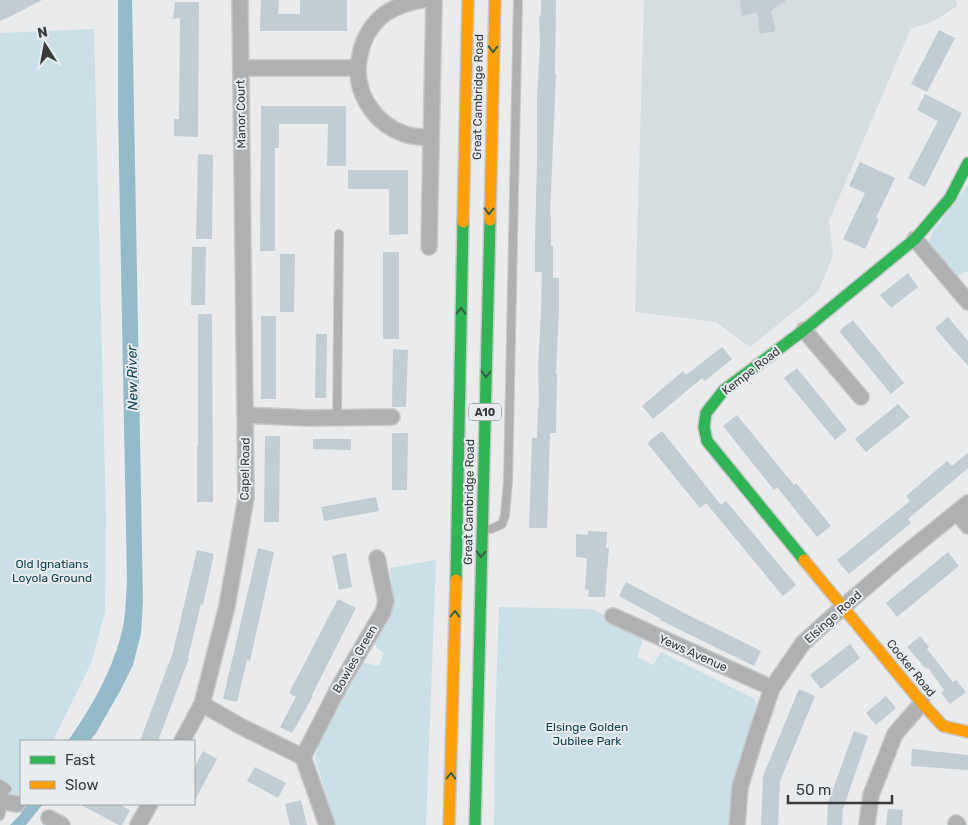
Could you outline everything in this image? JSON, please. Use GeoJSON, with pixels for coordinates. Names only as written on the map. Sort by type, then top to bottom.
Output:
{"type":"FeatureCollection","features":[{"type":"Feature","properties":{"kind":"main road","name":"Great Cambridge Road"},"geometry":{"type":"LineString","coordinates":[[449,825],[468,0]]}},
{"type":"Feature","properties":{"kind":"main road","name":"Great Cambridge Road"},"geometry":{"type":"LineString","coordinates":[[475,825],[494,0]]}},
{"type":"Feature","properties":{"kind":"main road","name":"Kempe Road"},"geometry":{"type":"LineString","coordinates":[[844,606],[708,441],[704,427],[706,413],[724,390],[804,330],[914,239],[950,198],[968,163]]}},
{"type":"Feature","properties":{"kind":"main road","name":"Cocker Road"},"geometry":{"type":"LineString","coordinates":[[844,606],[922,703],[944,726],[968,732]]}},
{"type":"Feature","properties":{"kind":"street"},"geometry":{"type":"LineString","coordinates":[[240,0],[241,68]]}},
{"type":"Feature","properties":{"kind":"street"},"geometry":{"type":"LineString","coordinates":[[429,247],[434,0],[424,0],[406,3],[386,13],[371,28],[362,44],[358,68],[362,94],[368,106],[384,123],[404,134],[431,138]]}},
{"type":"Feature","properties":{"kind":"street","name":"Manor Court"},"geometry":{"type":"LineString","coordinates":[[242,216],[241,68],[358,68]]}},
{"type":"Feature","properties":{"kind":"street","name":"Capel Road"},"geometry":{"type":"LineString","coordinates":[[183,740],[202,704],[227,606],[246,498],[242,216]]}},
{"type":"Feature","properties":{"kind":"street"},"geometry":{"type":"LineString","coordinates":[[914,239],[966,296]]}},
{"type":"Feature","properties":{"kind":"street"},"geometry":{"type":"LineString","coordinates":[[804,330],[861,397]]}},
{"type":"Feature","properties":{"kind":"street"},"geometry":{"type":"LineString","coordinates":[[245,414],[308,418],[392,417]]}},
{"type":"Feature","properties":{"kind":"street"},"geometry":{"type":"LineString","coordinates":[[962,508],[968,526]]}},
{"type":"Feature","properties":{"kind":"street","name":"Elsinge Road"},"geometry":{"type":"LineString","coordinates":[[737,825],[740,787],[756,732],[772,688],[803,643],[900,558],[962,508]]}},
{"type":"Feature","properties":{"kind":"street","name":"Bowles Green"},"geometry":{"type":"LineString","coordinates":[[303,757],[340,684],[383,612],[386,601],[377,558]]}},
{"type":"Feature","properties":{"kind":"street","name":"Yews Avenue"},"geometry":{"type":"LineString","coordinates":[[613,616],[772,688]]}},
{"type":"Feature","properties":{"kind":"street"},"geometry":{"type":"LineString","coordinates":[[867,825],[871,796],[894,734],[922,703]]}},
{"type":"Feature","properties":{"kind":"street"},"geometry":{"type":"LineString","coordinates":[[202,704],[240,726],[303,757],[327,825]]}},
{"type":"Feature","properties":{"kind":"street"},"geometry":{"type":"LineString","coordinates":[[138,825],[149,805]]}},
{"type":"Feature","properties":{"kind":"lane"},"geometry":{"type":"LineString","coordinates":[[482,529],[491,529],[502,524],[505,515],[508,481],[518,0]]}},
{"type":"Feature","properties":{"kind":"lane"},"geometry":{"type":"LineString","coordinates":[[337,418],[339,234]]}},
{"type":"Feature","properties":{"kind":"lane"},"geometry":{"type":"LineString","coordinates":[[0,784],[7,790],[4,803]]}},
{"type":"Feature","properties":{"kind":"shaded area"},"geometry":{"type":"Polygon","coordinates":[[[644,0],[956,0],[957,6],[931,23],[911,28],[829,221],[833,256],[818,292],[750,347],[716,322],[635,312],[644,0]]]}},
{"type":"Feature","properties":{"kind":"green space","name":"Old Ignatians Loyola Ground"},"geometry":{"type":"Polygon","coordinates":[[[94,29],[106,517],[105,612],[91,663],[53,740],[20,740],[20,792],[17,797],[11,795],[7,790],[0,791],[0,33],[94,29]]]}},
{"type":"Feature","properties":{"kind":"green space"},"geometry":{"type":"Polygon","coordinates":[[[968,185],[968,271],[955,277],[928,243],[932,233],[968,185]]]}},
{"type":"Feature","properties":{"kind":"green space"},"geometry":{"type":"Polygon","coordinates":[[[436,560],[426,825],[335,825],[315,758],[321,736],[362,662],[379,666],[384,653],[373,644],[394,606],[390,568],[436,560]]]}},
{"type":"Feature","properties":{"kind":"green space","name":"Elsinge Golden Jubilee Park"},"geometry":{"type":"Polygon","coordinates":[[[499,607],[592,609],[644,637],[637,657],[653,665],[661,652],[755,699],[756,707],[734,776],[729,825],[494,825],[499,607]]]}},
{"type":"Feature","properties":{"kind":"water","name":"New River"},"geometry":{"type":"Polygon","coordinates":[[[118,0],[132,0],[143,602],[141,633],[133,665],[96,733],[91,740],[69,740],[94,701],[108,672],[123,627],[126,604],[118,0]]]}},
{"type":"Feature","properties":{"kind":"water"},"geometry":{"type":"Polygon","coordinates":[[[25,805],[42,805],[26,825],[10,825],[20,815],[25,805]]]}},
{"type":"Feature","properties":{"kind":"building"},"geometry":{"type":"Polygon","coordinates":[[[0,0],[42,0],[0,21],[0,0]]]}},
{"type":"Feature","properties":{"kind":"building"},"geometry":{"type":"Polygon","coordinates":[[[261,0],[279,0],[278,14],[300,14],[300,0],[347,0],[347,31],[260,31],[261,0]]]}},
{"type":"Feature","properties":{"kind":"building"},"geometry":{"type":"Polygon","coordinates":[[[541,0],[556,0],[556,74],[550,215],[551,246],[553,246],[553,278],[559,278],[559,309],[556,433],[550,433],[547,528],[529,528],[532,438],[537,438],[539,407],[538,367],[542,272],[535,272],[535,241],[537,97],[540,45],[539,15],[541,16],[541,0]]]}},
{"type":"Feature","properties":{"kind":"building"},"geometry":{"type":"Polygon","coordinates":[[[740,0],[785,0],[786,2],[771,11],[776,31],[760,34],[757,12],[742,16],[740,0]]]}},
{"type":"Feature","properties":{"kind":"building"},"geometry":{"type":"Polygon","coordinates":[[[175,2],[199,2],[198,137],[174,136],[174,119],[179,119],[180,18],[173,19],[175,2]]]}},
{"type":"Feature","properties":{"kind":"building"},"geometry":{"type":"Polygon","coordinates":[[[939,30],[955,38],[927,92],[911,84],[939,30]]]}},
{"type":"Feature","properties":{"kind":"building"},"geometry":{"type":"Polygon","coordinates":[[[925,94],[962,113],[925,187],[908,178],[938,121],[917,110],[925,94]]]}},
{"type":"Feature","properties":{"kind":"building"},"geometry":{"type":"Polygon","coordinates":[[[261,106],[346,106],[346,166],[327,166],[328,124],[279,124],[279,148],[275,148],[275,251],[260,251],[261,106]]]}},
{"type":"Feature","properties":{"kind":"building"},"geometry":{"type":"Polygon","coordinates":[[[198,154],[213,155],[212,239],[196,239],[198,154]]]}},
{"type":"Feature","properties":{"kind":"building"},"geometry":{"type":"Polygon","coordinates":[[[860,162],[895,178],[876,218],[879,219],[865,249],[843,239],[865,193],[849,186],[860,162]]]}},
{"type":"Feature","properties":{"kind":"building"},"geometry":{"type":"Polygon","coordinates":[[[348,170],[408,170],[408,234],[389,235],[389,189],[348,189],[348,170]]]}},
{"type":"Feature","properties":{"kind":"building"},"geometry":{"type":"Polygon","coordinates":[[[192,247],[206,247],[205,305],[191,305],[192,247]]]}},
{"type":"Feature","properties":{"kind":"building"},"geometry":{"type":"Polygon","coordinates":[[[383,252],[399,252],[399,339],[383,339],[383,252]]]}},
{"type":"Feature","properties":{"kind":"building"},"geometry":{"type":"Polygon","coordinates":[[[280,254],[295,254],[294,312],[280,312],[280,254]]]}},
{"type":"Feature","properties":{"kind":"building"},"geometry":{"type":"Polygon","coordinates":[[[908,273],[918,287],[891,308],[880,295],[908,273]]]}},
{"type":"Feature","properties":{"kind":"building"},"geometry":{"type":"Polygon","coordinates":[[[198,314],[212,314],[213,502],[197,502],[198,314]]]}},
{"type":"Feature","properties":{"kind":"building"},"geometry":{"type":"Polygon","coordinates":[[[261,316],[276,316],[276,399],[261,399],[261,316]]]}},
{"type":"Feature","properties":{"kind":"building"},"geometry":{"type":"Polygon","coordinates":[[[948,317],[968,341],[968,366],[935,328],[948,317]]]}},
{"type":"Feature","properties":{"kind":"building"},"geometry":{"type":"Polygon","coordinates":[[[853,320],[904,383],[891,394],[839,331],[853,320]]]}},
{"type":"Feature","properties":{"kind":"building"},"geometry":{"type":"Polygon","coordinates":[[[316,334],[327,334],[326,398],[315,398],[316,334]]]}},
{"type":"Feature","properties":{"kind":"building"},"geometry":{"type":"Polygon","coordinates":[[[722,347],[732,359],[705,381],[702,378],[653,419],[642,406],[683,371],[686,375],[722,347]]]}},
{"type":"Feature","properties":{"kind":"building"},"geometry":{"type":"Polygon","coordinates":[[[393,349],[408,350],[406,407],[392,407],[393,349]]]}},
{"type":"Feature","properties":{"kind":"building"},"geometry":{"type":"Polygon","coordinates":[[[797,368],[847,430],[835,440],[784,378],[797,368]]]}},
{"type":"Feature","properties":{"kind":"building"},"geometry":{"type":"Polygon","coordinates":[[[898,404],[910,417],[866,452],[855,439],[898,404]]]}},
{"type":"Feature","properties":{"kind":"building"},"geometry":{"type":"Polygon","coordinates":[[[737,415],[794,485],[796,483],[831,526],[817,537],[777,487],[774,490],[723,426],[737,415]]]}},
{"type":"Feature","properties":{"kind":"building"},"geometry":{"type":"Polygon","coordinates":[[[662,431],[721,505],[726,501],[796,585],[783,596],[706,503],[700,508],[647,443],[662,431]]]}},
{"type":"Feature","properties":{"kind":"building"},"geometry":{"type":"Polygon","coordinates":[[[392,433],[408,433],[407,490],[392,490],[392,433]]]}},
{"type":"Feature","properties":{"kind":"building"},"geometry":{"type":"Polygon","coordinates":[[[265,436],[280,436],[279,522],[264,522],[265,436]]]}},
{"type":"Feature","properties":{"kind":"building"},"geometry":{"type":"Polygon","coordinates":[[[313,439],[351,439],[351,450],[313,449],[313,439]]]}},
{"type":"Feature","properties":{"kind":"building"},"geometry":{"type":"Polygon","coordinates":[[[968,453],[968,468],[908,519],[911,523],[849,574],[837,560],[910,501],[906,496],[947,461],[952,466],[968,453]]]}},
{"type":"Feature","properties":{"kind":"building"},"geometry":{"type":"Polygon","coordinates":[[[376,497],[379,511],[324,521],[321,507],[376,497]]]}},
{"type":"Feature","properties":{"kind":"building"},"geometry":{"type":"Polygon","coordinates":[[[588,531],[607,532],[606,548],[609,548],[605,597],[588,597],[589,590],[585,589],[587,558],[576,557],[576,534],[588,535],[588,531]]]}},
{"type":"Feature","properties":{"kind":"building"},"geometry":{"type":"Polygon","coordinates":[[[258,548],[274,552],[250,661],[247,660],[237,702],[223,699],[258,548]]]}},
{"type":"Feature","properties":{"kind":"building"},"geometry":{"type":"Polygon","coordinates":[[[197,550],[214,554],[189,658],[158,740],[140,740],[173,652],[197,550]]]}},
{"type":"Feature","properties":{"kind":"building"},"geometry":{"type":"Polygon","coordinates":[[[948,552],[959,566],[897,617],[886,603],[948,552]]]}},
{"type":"Feature","properties":{"kind":"building"},"geometry":{"type":"Polygon","coordinates":[[[346,553],[352,587],[339,590],[332,556],[346,553]]]}},
{"type":"Feature","properties":{"kind":"building"},"geometry":{"type":"Polygon","coordinates":[[[626,582],[761,651],[754,666],[660,620],[619,596],[626,582]]]}},
{"type":"Feature","properties":{"kind":"building"},"geometry":{"type":"Polygon","coordinates":[[[338,599],[356,608],[313,696],[292,733],[280,727],[296,697],[289,693],[338,599]]]}},
{"type":"Feature","properties":{"kind":"building"},"geometry":{"type":"Polygon","coordinates":[[[920,636],[929,647],[927,649],[953,682],[956,680],[966,692],[950,704],[941,693],[944,690],[928,668],[926,669],[907,647],[920,636]]]}},
{"type":"Feature","properties":{"kind":"building"},"geometry":{"type":"Polygon","coordinates":[[[850,644],[860,658],[821,689],[810,675],[850,644]]]}},
{"type":"Feature","properties":{"kind":"building"},"geometry":{"type":"Polygon","coordinates":[[[799,689],[815,696],[780,781],[778,825],[761,825],[763,776],[799,689]]]}},
{"type":"Feature","properties":{"kind":"building"},"geometry":{"type":"Polygon","coordinates":[[[886,696],[896,708],[876,725],[866,713],[886,696]]]}},
{"type":"Feature","properties":{"kind":"building"},"geometry":{"type":"Polygon","coordinates":[[[854,731],[868,736],[843,809],[842,825],[827,825],[828,803],[854,731]]]}},
{"type":"Feature","properties":{"kind":"building"},"geometry":{"type":"Polygon","coordinates":[[[912,749],[968,755],[968,770],[911,766],[912,749]]]}},
{"type":"Feature","properties":{"kind":"building"},"geometry":{"type":"Polygon","coordinates":[[[203,751],[217,759],[195,800],[195,766],[203,751]]]}},
{"type":"Feature","properties":{"kind":"building"},"geometry":{"type":"Polygon","coordinates":[[[255,767],[286,783],[278,798],[247,781],[255,767]]]}},
{"type":"Feature","properties":{"kind":"building"},"geometry":{"type":"Polygon","coordinates":[[[301,800],[307,825],[290,825],[285,804],[301,800]]]}},
{"type":"Feature","properties":{"kind":"building"},"geometry":{"type":"Polygon","coordinates":[[[81,805],[121,805],[130,810],[122,825],[81,805]]]}},
{"type":"Feature","properties":{"kind":"building"},"geometry":{"type":"Polygon","coordinates":[[[888,809],[903,810],[902,825],[886,825],[888,809]]]}},
{"type":"Feature","properties":{"kind":"traffic: fast"},"geometry":{"type":"LineString","coordinates":[[804,560],[707,441],[704,427],[706,413],[724,390],[804,330],[915,239],[950,198],[968,163]]}},
{"type":"Feature","properties":{"kind":"traffic: fast"},"geometry":{"type":"LineString","coordinates":[[475,825],[490,220]]}},
{"type":"Feature","properties":{"kind":"traffic: fast"},"geometry":{"type":"LineString","coordinates":[[456,580],[463,222]]}},
{"type":"Feature","properties":{"kind":"traffic: slow"},"geometry":{"type":"LineString","coordinates":[[463,222],[468,0]]}},
{"type":"Feature","properties":{"kind":"traffic: slow"},"geometry":{"type":"LineString","coordinates":[[490,220],[495,0]]}},
{"type":"Feature","properties":{"kind":"traffic: slow"},"geometry":{"type":"LineString","coordinates":[[804,560],[943,726],[968,732]]}},
{"type":"Feature","properties":{"kind":"traffic: slow"},"geometry":{"type":"LineString","coordinates":[[449,825],[456,580]]}}]}
